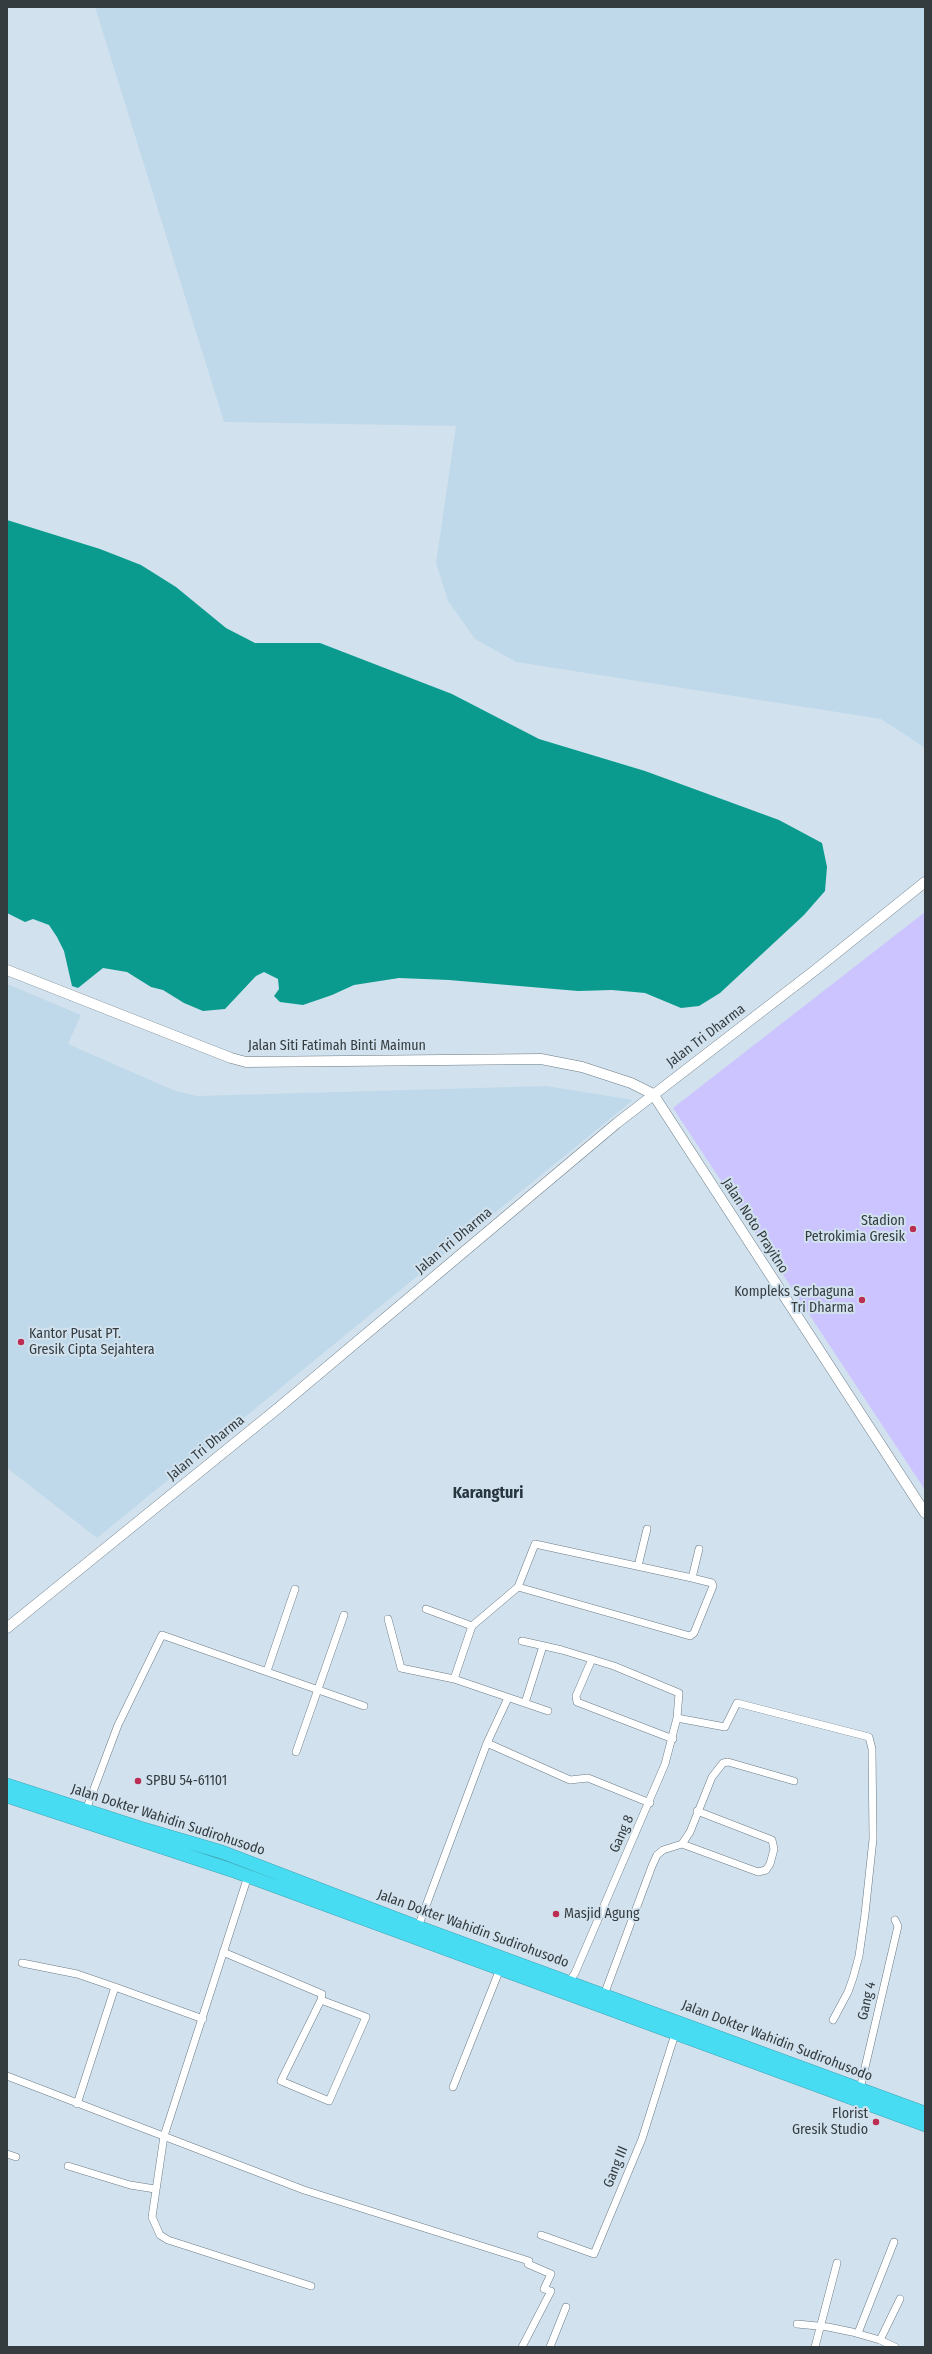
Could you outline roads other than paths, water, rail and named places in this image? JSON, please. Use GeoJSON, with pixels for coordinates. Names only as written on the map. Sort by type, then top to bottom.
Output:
{"type":"FeatureCollection","features":[{"type":"Feature","properties":{"kind":"highway","name":"Jalan Dokter Wahidin Sudirohusodo"},"geometry":{"type":"LineString","coordinates":[[7,1785],[222,1852],[418,1927],[569,1982],[602,2000],[675,2034],[925,2125]]}},
{"type":"Feature","properties":{"kind":"highway","name":"Jalan Dokter Wahidin Sudirohusodo"},"geometry":{"type":"LineString","coordinates":[[7,1796],[248,1876],[500,1969],[602,2000],[925,2113]]}},
{"type":"Feature","properties":{"kind":"main road","name":"Jalan Tri Dharma"},"geometry":{"type":"LineString","coordinates":[[7,1628],[277,1409],[653,1094],[814,971],[925,882]]}},
{"type":"Feature","properties":{"kind":"main road","name":"Jalan Siti Fatimah Binti Maimun"},"geometry":{"type":"LineString","coordinates":[[7,970],[231,1058],[246,1062],[541,1059],[582,1067],[631,1083],[653,1094]]}},
{"type":"Feature","properties":{"kind":"main road","name":"Jalan Noto Prayitno"},"geometry":{"type":"LineString","coordinates":[[653,1094],[925,1513]]}},
{"type":"Feature","properties":{"kind":"street"},"geometry":{"type":"LineString","coordinates":[[638,1566],[647,1529]]}},
{"type":"Feature","properties":{"kind":"street"},"geometry":{"type":"LineString","coordinates":[[454,1679],[472,1626],[518,1587],[535,1544],[692,1578],[712,1583],[713,1586],[694,1633],[690,1636],[518,1587]]}},
{"type":"Feature","properties":{"kind":"street"},"geometry":{"type":"LineString","coordinates":[[692,1578],[699,1549]]}},
{"type":"Feature","properties":{"kind":"street"},"geometry":{"type":"LineString","coordinates":[[267,1671],[294,1589]]}},
{"type":"Feature","properties":{"kind":"street"},"geometry":{"type":"LineString","coordinates":[[426,1609],[472,1626]]}},
{"type":"Feature","properties":{"kind":"street"},"geometry":{"type":"LineString","coordinates":[[296,1752],[344,1615]]}},
{"type":"Feature","properties":{"kind":"street"},"geometry":{"type":"LineString","coordinates":[[388,1619],[399,1666],[454,1679],[548,1711]]}},
{"type":"Feature","properties":{"kind":"street"},"geometry":{"type":"LineString","coordinates":[[86,1810],[118,1725],[162,1635],[364,1706]]}},
{"type":"Feature","properties":{"kind":"street"},"geometry":{"type":"LineString","coordinates":[[522,1641],[592,1659],[576,1696],[577,1702],[673,1739]]}},
{"type":"Feature","properties":{"kind":"street"},"geometry":{"type":"LineString","coordinates":[[525,1703],[543,1646]]}},
{"type":"Feature","properties":{"kind":"street","name":"Gang 8"},"geometry":{"type":"LineString","coordinates":[[569,1982],[575,1973],[650,1803],[673,1739],[678,1718],[678,1691],[592,1659]]}},
{"type":"Feature","properties":{"kind":"street"},"geometry":{"type":"LineString","coordinates":[[418,1927],[487,1743],[508,1698]]}},
{"type":"Feature","properties":{"kind":"street"},"geometry":{"type":"LineString","coordinates":[[678,1718],[725,1727],[737,1703],[869,1737],[872,1749],[874,1839],[865,1914],[859,1956],[853,1978],[848,1992],[833,2020]]}},
{"type":"Feature","properties":{"kind":"street"},"geometry":{"type":"LineString","coordinates":[[487,1743],[570,1780],[588,1778],[650,1803]]}},
{"type":"Feature","properties":{"kind":"street"},"geometry":{"type":"LineString","coordinates":[[682,1844],[690,1832],[712,1776],[723,1763],[728,1762],[794,1781]]}},
{"type":"Feature","properties":{"kind":"street"},"geometry":{"type":"LineString","coordinates":[[602,2000],[652,1866],[657,1855],[663,1850],[682,1844],[758,1872],[766,1870],[770,1864],[774,1849],[772,1840],[697,1811]]}},
{"type":"Feature","properties":{"kind":"street"},"geometry":{"type":"LineString","coordinates":[[248,1876],[164,2136],[155,2188],[152,2217],[160,2235],[168,2240],[311,2286]]}},
{"type":"Feature","properties":{"kind":"street","name":"Gang 4"},"geometry":{"type":"LineString","coordinates":[[860,2089],[898,1926],[895,1920]]}},
{"type":"Feature","properties":{"kind":"street"},"geometry":{"type":"LineString","coordinates":[[223,1952],[321,1992],[321,2000],[281,2081],[329,2101],[366,2017],[321,2000]]}},
{"type":"Feature","properties":{"kind":"street"},"geometry":{"type":"LineString","coordinates":[[22,1963],[77,1974],[203,2019]]}},
{"type":"Feature","properties":{"kind":"street"},"geometry":{"type":"LineString","coordinates":[[454,2087],[500,1969]]}},
{"type":"Feature","properties":{"kind":"street"},"geometry":{"type":"LineString","coordinates":[[77,2104],[114,1987]]}},
{"type":"Feature","properties":{"kind":"street","name":"Gang III"},"geometry":{"type":"LineString","coordinates":[[541,2235],[594,2254],[642,2139],[675,2034]]}},
{"type":"Feature","properties":{"kind":"street"},"geometry":{"type":"LineString","coordinates":[[7,2076],[304,2190],[529,2261],[528,2264],[551,2274],[544,2290],[551,2291],[522,2347]]}},
{"type":"Feature","properties":{"kind":"street"},"geometry":{"type":"LineString","coordinates":[[7,2154],[16,2157]]}},
{"type":"Feature","properties":{"kind":"street"},"geometry":{"type":"LineString","coordinates":[[68,2166],[130,2185],[155,2188]]}},
{"type":"Feature","properties":{"kind":"street"},"geometry":{"type":"LineString","coordinates":[[858,2333],[894,2242]]}},
{"type":"Feature","properties":{"kind":"street"},"geometry":{"type":"LineString","coordinates":[[815,2347],[837,2263]]}},
{"type":"Feature","properties":{"kind":"street"},"geometry":{"type":"LineString","coordinates":[[880,2340],[900,2299]]}},
{"type":"Feature","properties":{"kind":"street"},"geometry":{"type":"LineString","coordinates":[[550,2347],[566,2307]]}},
{"type":"Feature","properties":{"kind":"street"},"geometry":{"type":"LineString","coordinates":[[797,2324],[820,2326],[858,2333],[880,2340],[895,2347]]}},
{"type":"Feature","properties":{"kind":"place","name":"Stadion Petrokimia Gresik"},"geometry":{"type":"Point","coordinates":[913,1229]}},
{"type":"Feature","properties":{"kind":"place","name":"Kompleks Serbaguna Tri Dharma"},"geometry":{"type":"Point","coordinates":[862,1300]}},
{"type":"Feature","properties":{"kind":"place","name":"Kantor Pusat PT. Gresik Cipta Sejahtera"},"geometry":{"type":"Point","coordinates":[21,1342]}},
{"type":"Feature","properties":{"kind":"place","name":"SPBU 54-61101"},"geometry":{"type":"Point","coordinates":[138,1781]}},
{"type":"Feature","properties":{"kind":"place","name":"Masjid Agung"},"geometry":{"type":"Point","coordinates":[556,1914]}},
{"type":"Feature","properties":{"kind":"place","name":"Florist Gresik Studio"},"geometry":{"type":"Point","coordinates":[876,2122]}},
{"type":"Feature","properties":{"kind":"district","name":"Karangturi"},"geometry":{"type":"Point","coordinates":[488,1494]}}]}
